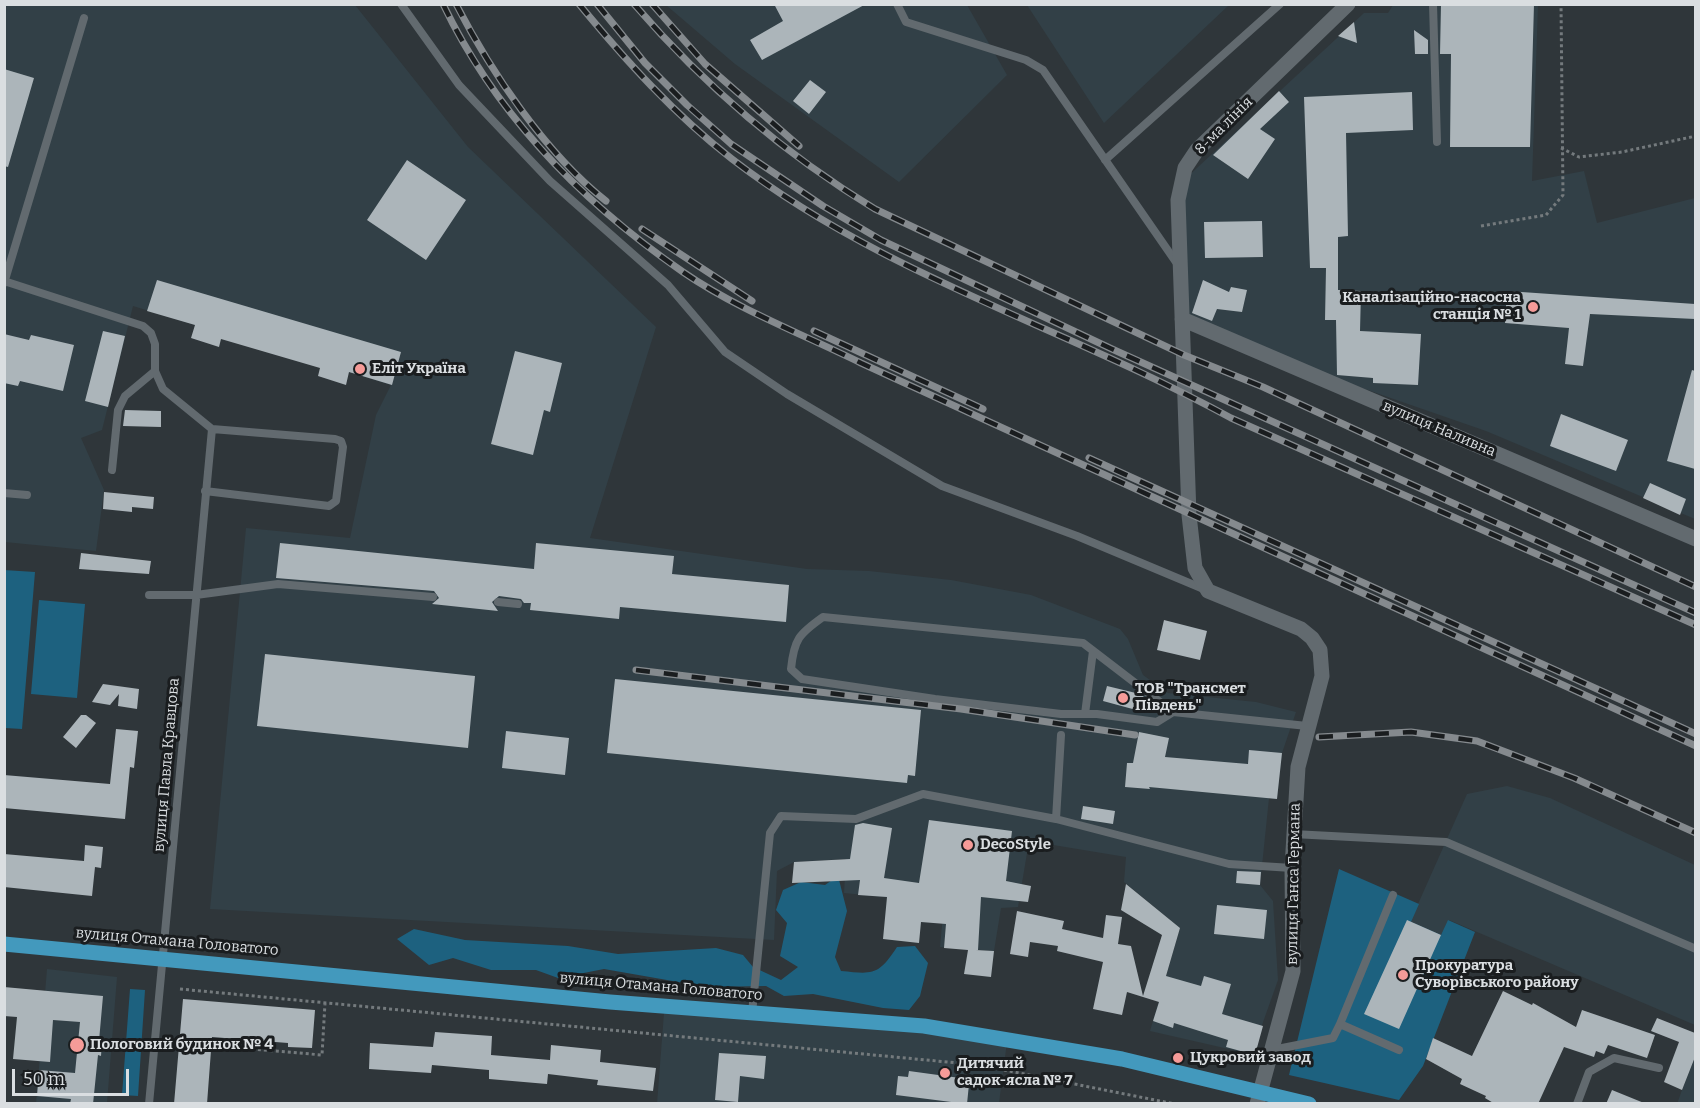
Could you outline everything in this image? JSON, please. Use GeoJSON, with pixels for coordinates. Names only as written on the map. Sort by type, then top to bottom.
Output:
{"type":"FeatureCollection","features":[{"type":"Feature","properties":{"kind":"main road","name":"вулиця Отамана Головатого"},"geometry":{"type":"LineString","coordinates":[[4,944],[599,1001],[924,1026],[1122,1059],[1259,1097],[1309,1104]]}},
{"type":"Feature","properties":{"kind":"street","name":"8-ма лінія"},"geometry":{"type":"LineString","coordinates":[[1208,591],[1195,568],[1191,555],[1178,200],[1185,168],[1197,150],[1340,7]]}},
{"type":"Feature","properties":{"kind":"street","name":"вулиця Наливна"},"geometry":{"type":"LineString","coordinates":[[1182,319],[1695,539]]}},
{"type":"Feature","properties":{"kind":"street","name":"вулиця Ганса Германа"},"geometry":{"type":"LineString","coordinates":[[1208,591],[1301,629],[1312,638],[1320,650],[1323,663],[1318,696],[1307,726],[1298,767],[1292,868],[1293,971],[1259,1097]]}},
{"type":"Feature","properties":{"kind":"lane"},"geometry":{"type":"LineString","coordinates":[[401,4],[459,85],[550,181],[668,285],[726,352],[787,394],[942,486],[1077,536],[1208,591]]}},
{"type":"Feature","properties":{"kind":"lane"},"geometry":{"type":"LineString","coordinates":[[897,4],[906,22],[1026,60],[1044,70],[1180,269]]}},
{"type":"Feature","properties":{"kind":"lane"},"geometry":{"type":"LineString","coordinates":[[1105,160],[1280,4]]}},
{"type":"Feature","properties":{"kind":"lane"},"geometry":{"type":"LineString","coordinates":[[1433,4],[1437,142]]}},
{"type":"Feature","properties":{"kind":"lane"},"geometry":{"type":"LineString","coordinates":[[84,18],[5,282],[143,326],[151,333],[155,344],[155,371],[163,389],[212,429],[335,439],[341,441],[343,447],[336,501],[329,506],[205,491]]}},
{"type":"Feature","properties":{"kind":"lane"},"geometry":{"type":"LineString","coordinates":[[112,470],[118,410],[125,396],[155,371]]}},
{"type":"Feature","properties":{"kind":"lane","name":"вулиця Павла Кравцова"},"geometry":{"type":"LineString","coordinates":[[149,1104],[212,429]]}},
{"type":"Feature","properties":{"kind":"lane"},"geometry":{"type":"LineString","coordinates":[[4,493],[27,495]]}},
{"type":"Feature","properties":{"kind":"lane"},"geometry":{"type":"LineString","coordinates":[[149,596],[196,595],[278,584],[432,597]]}},
{"type":"Feature","properties":{"kind":"lane"},"geometry":{"type":"LineString","coordinates":[[498,603],[519,604]]}},
{"type":"Feature","properties":{"kind":"lane"},"geometry":{"type":"LineString","coordinates":[[1173,712],[1156,722],[1085,714],[1061,714],[935,699],[802,679],[791,669],[793,647],[801,633],[823,617],[1083,643],[1173,712],[1307,726]]}},
{"type":"Feature","properties":{"kind":"lane"},"geometry":{"type":"LineString","coordinates":[[1085,714],[1094,651]]}},
{"type":"Feature","properties":{"kind":"lane"},"geometry":{"type":"LineString","coordinates":[[1056,819],[1061,735]]}},
{"type":"Feature","properties":{"kind":"lane"},"geometry":{"type":"LineString","coordinates":[[752,1013],[770,833],[781,816],[856,819],[923,794],[1056,819],[1229,864],[1292,868]]}},
{"type":"Feature","properties":{"kind":"lane"},"geometry":{"type":"LineString","coordinates":[[1293,834],[1446,842],[1695,949]]}},
{"type":"Feature","properties":{"kind":"lane"},"geometry":{"type":"LineString","coordinates":[[1272,1050],[1333,1038],[1393,895]]}},
{"type":"Feature","properties":{"kind":"lane"},"geometry":{"type":"LineString","coordinates":[[1340,1024],[1399,1050]]}},
{"type":"Feature","properties":{"kind":"lane"},"geometry":{"type":"LineString","coordinates":[[1577,1104],[1589,1072],[1614,1058],[1659,1068]]}},
{"type":"Feature","properties":{"kind":"path"},"geometry":{"type":"LineString","coordinates":[[1481,226],[1546,215],[1563,195],[1561,4]]}},
{"type":"Feature","properties":{"kind":"path"},"geometry":{"type":"LineString","coordinates":[[1561,148],[1579,158],[1622,152],[1695,136]]}},
{"type":"Feature","properties":{"kind":"path"},"geometry":{"type":"LineString","coordinates":[[180,989],[979,1065],[1175,1104]]}},
{"type":"Feature","properties":{"kind":"path"},"geometry":{"type":"LineString","coordinates":[[228,1047],[322,1054],[325,1003]]}},
{"type":"Feature","properties":{"kind":"shaded area"},"geometry":{"type":"Polygon","coordinates":[[[5,5],[355,5],[468,147],[656,327],[590,538],[807,569],[869,571],[951,580],[1031,595],[1120,629],[1128,639],[1143,675],[1168,693],[1256,702],[1296,712],[1282,753],[1277,799],[1269,798],[1260,885],[1273,901],[1278,980],[1262,1025],[1255,1055],[1150,1031],[1180,928],[1124,882],[1126,857],[1029,841],[1018,907],[1001,908],[994,951],[940,947],[944,903],[844,893],[846,859],[794,862],[777,871],[774,940],[210,909],[246,528],[350,538],[376,415],[391,385],[133,306],[102,430],[81,438],[104,490],[96,551],[5,542],[5,5]]]}},
{"type":"Feature","properties":{"kind":"shaded area"},"geometry":{"type":"Polygon","coordinates":[[[666,5],[967,5],[1007,75],[899,182],[735,64],[666,5]]]}},
{"type":"Feature","properties":{"kind":"shaded area"},"geometry":{"type":"Polygon","coordinates":[[[1027,5],[1229,5],[1104,123],[1027,5]]]}},
{"type":"Feature","properties":{"kind":"shaded area"},"geometry":{"type":"Polygon","coordinates":[[[1393,5],[1538,5],[1532,181],[1584,171],[1597,223],[1695,198],[1695,519],[1486,431],[1333,378],[1188,316],[1184,180],[1364,13],[1388,13],[1393,5]]]}},
{"type":"Feature","properties":{"kind":"shaded area"},"geometry":{"type":"Polygon","coordinates":[[[4,570],[35,572],[22,729],[5,728],[4,570]]]}},
{"type":"Feature","properties":{"kind":"shaded area"},"geometry":{"type":"Polygon","coordinates":[[[39,600],[85,604],[77,698],[31,694],[39,600]]]}},
{"type":"Feature","properties":{"kind":"shaded area"},"geometry":{"type":"Polygon","coordinates":[[[1507,786],[1550,798],[1695,865],[1695,1025],[1449,920],[1441,935],[1410,922],[1467,794],[1507,786]]]}},
{"type":"Feature","properties":{"kind":"shaded area"},"geometry":{"type":"Polygon","coordinates":[[[1339,869],[1419,904],[1411,922],[1441,935],[1448,920],[1475,932],[1423,1066],[1399,1100],[1289,1075],[1339,869]]]}},
{"type":"Feature","properties":{"kind":"shaded area"},"geometry":{"type":"Polygon","coordinates":[[[838,876],[847,911],[835,957],[841,971],[861,973],[874,971],[885,963],[897,947],[915,946],[928,963],[920,996],[909,1010],[883,1008],[813,994],[784,996],[766,986],[707,987],[604,969],[558,978],[536,970],[491,970],[453,958],[429,965],[397,939],[414,929],[465,940],[568,946],[618,954],[716,948],[743,955],[753,967],[781,980],[798,967],[780,956],[787,923],[776,910],[783,890],[801,882],[825,885],[838,876]]]}},
{"type":"Feature","properties":{"kind":"shaded area","name":"Пологовий будинок № 4"},"geometry":{"type":"Polygon","coordinates":[[[47,969],[117,977],[107,1103],[36,1104],[47,969]]]}},
{"type":"Feature","properties":{"kind":"shaded area"},"geometry":{"type":"Polygon","coordinates":[[[130,989],[145,990],[138,1096],[122,1095],[130,989]]]}},
{"type":"Feature","properties":{"kind":"shaded area"},"geometry":{"type":"Polygon","coordinates":[[[664,1013],[893,1026],[1007,1042],[999,1103],[657,1104],[664,1013]]]}},
{"type":"Feature","properties":{"kind":"shaded area"},"geometry":{"type":"Polygon","coordinates":[[[1695,1057],[1695,1103],[1677,1104],[1682,1090],[1695,1057]]]}},
{"type":"Feature","properties":{"kind":"building"},"geometry":{"type":"Polygon","coordinates":[[[774,4],[866,4],[762,60],[750,40],[783,21],[774,4]]]}},
{"type":"Feature","properties":{"kind":"building"},"geometry":{"type":"Polygon","coordinates":[[[1441,4],[1534,4],[1530,147],[1450,147],[1451,54],[1440,54],[1441,4]]]}},
{"type":"Feature","properties":{"kind":"building"},"geometry":{"type":"Polygon","coordinates":[[[1354,22],[1357,43],[1338,36],[1354,22]]]}},
{"type":"Feature","properties":{"kind":"building"},"geometry":{"type":"Polygon","coordinates":[[[1414,30],[1428,40],[1428,54],[1415,54],[1414,30]]]}},
{"type":"Feature","properties":{"kind":"building"},"geometry":{"type":"Polygon","coordinates":[[[4,69],[34,78],[8,167],[4,166],[4,69]]]}},
{"type":"Feature","properties":{"kind":"building"},"geometry":{"type":"Polygon","coordinates":[[[810,80],[826,92],[809,114],[793,101],[810,80]]]}},
{"type":"Feature","properties":{"kind":"building"},"geometry":{"type":"Polygon","coordinates":[[[1279,91],[1289,102],[1260,129],[1275,139],[1248,179],[1213,155],[1279,91]]]}},
{"type":"Feature","properties":{"kind":"building"},"geometry":{"type":"Polygon","coordinates":[[[1412,92],[1413,130],[1346,133],[1348,236],[1338,237],[1338,290],[1361,291],[1360,331],[1421,334],[1418,385],[1373,383],[1373,378],[1337,375],[1336,320],[1325,320],[1326,268],[1310,268],[1304,97],[1412,92]]]}},
{"type":"Feature","properties":{"kind":"building"},"geometry":{"type":"Polygon","coordinates":[[[407,160],[466,200],[426,260],[367,220],[407,160]]]}},
{"type":"Feature","properties":{"kind":"building"},"geometry":{"type":"Polygon","coordinates":[[[1262,221],[1263,257],[1205,258],[1204,222],[1262,221]]]}},
{"type":"Feature","properties":{"kind":"building"},"geometry":{"type":"Polygon","coordinates":[[[157,280],[401,352],[392,385],[349,372],[346,385],[318,376],[320,368],[221,339],[219,347],[191,338],[195,325],[147,311],[157,280]]]}},
{"type":"Feature","properties":{"kind":"building"},"geometry":{"type":"Polygon","coordinates":[[[1203,280],[1229,292],[1231,287],[1247,290],[1242,312],[1217,309],[1212,321],[1192,313],[1203,280]]]}},
{"type":"Feature","properties":{"kind":"building"},"geometry":{"type":"Polygon","coordinates":[[[1507,291],[1695,304],[1695,319],[1590,314],[1583,366],[1565,364],[1569,328],[1505,323],[1507,291]]]}},
{"type":"Feature","properties":{"kind":"building"},"geometry":{"type":"Polygon","coordinates":[[[103,331],[125,336],[108,407],[85,401],[103,331]]]}},
{"type":"Feature","properties":{"kind":"building"},"geometry":{"type":"Polygon","coordinates":[[[4,334],[29,340],[31,335],[74,345],[63,391],[20,381],[18,386],[4,383],[4,334]]]}},
{"type":"Feature","properties":{"kind":"building"},"geometry":{"type":"Polygon","coordinates":[[[515,351],[562,363],[550,412],[544,410],[533,455],[491,444],[515,351]]]}},
{"type":"Feature","properties":{"kind":"building"},"geometry":{"type":"Polygon","coordinates":[[[1692,370],[1695,371],[1695,469],[1667,461],[1692,370]]]}},
{"type":"Feature","properties":{"kind":"building"},"geometry":{"type":"Polygon","coordinates":[[[125,410],[161,411],[161,427],[123,426],[125,410]]]}},
{"type":"Feature","properties":{"kind":"building"},"geometry":{"type":"Polygon","coordinates":[[[1561,414],[1628,440],[1616,471],[1550,446],[1561,414]]]}},
{"type":"Feature","properties":{"kind":"building"},"geometry":{"type":"Polygon","coordinates":[[[1650,483],[1686,499],[1680,515],[1643,498],[1650,483]]]}},
{"type":"Feature","properties":{"kind":"building"},"geometry":{"type":"Polygon","coordinates":[[[104,492],[154,497],[153,509],[132,507],[132,512],[103,509],[104,492]]]}},
{"type":"Feature","properties":{"kind":"building"},"geometry":{"type":"Polygon","coordinates":[[[280,543],[534,569],[536,543],[674,556],[672,574],[789,585],[786,622],[620,607],[619,619],[530,610],[531,603],[499,596],[492,602],[498,611],[432,604],[439,598],[434,591],[276,578],[280,543]]]}},
{"type":"Feature","properties":{"kind":"building"},"geometry":{"type":"Polygon","coordinates":[[[81,553],[151,561],[149,574],[79,569],[81,553]]]}},
{"type":"Feature","properties":{"kind":"building"},"geometry":{"type":"Polygon","coordinates":[[[1164,620],[1207,631],[1200,660],[1157,650],[1164,620]]]}},
{"type":"Feature","properties":{"kind":"building"},"geometry":{"type":"Polygon","coordinates":[[[265,654],[475,676],[468,748],[257,726],[265,654]]]}},
{"type":"Feature","properties":{"kind":"building"},"geometry":{"type":"Polygon","coordinates":[[[615,679],[921,710],[915,776],[908,775],[907,783],[607,753],[615,679]]]}},
{"type":"Feature","properties":{"kind":"building"},"geometry":{"type":"Polygon","coordinates":[[[103,684],[139,689],[137,709],[118,706],[119,694],[110,705],[92,702],[103,684]]]}},
{"type":"Feature","properties":{"kind":"building","name":"ТОВ \"Трансмет Південь\""},"geometry":{"type":"Polygon","coordinates":[[[1107,686],[1144,697],[1140,711],[1103,701],[1107,686]]]}},
{"type":"Feature","properties":{"kind":"building"},"geometry":{"type":"Polygon","coordinates":[[[81,715],[86,715],[96,723],[76,748],[63,737],[81,715]]]}},
{"type":"Feature","properties":{"kind":"building"},"geometry":{"type":"Polygon","coordinates":[[[116,729],[138,731],[134,768],[130,767],[125,819],[4,808],[4,775],[110,784],[116,729]]]}},
{"type":"Feature","properties":{"kind":"building"},"geometry":{"type":"Polygon","coordinates":[[[506,731],[569,738],[565,775],[502,768],[506,731]]]}},
{"type":"Feature","properties":{"kind":"building"},"geometry":{"type":"Polygon","coordinates":[[[1139,732],[1169,738],[1165,757],[1248,764],[1249,750],[1282,753],[1277,799],[1149,787],[1150,789],[1125,787],[1127,763],[1133,763],[1139,732]]]}},
{"type":"Feature","properties":{"kind":"building"},"geometry":{"type":"Polygon","coordinates":[[[1083,806],[1115,811],[1113,824],[1081,819],[1083,806]]]}},
{"type":"Feature","properties":{"kind":"building"},"geometry":{"type":"Polygon","coordinates":[[[929,820],[1012,831],[1006,881],[1031,886],[1028,902],[981,897],[978,950],[976,950],[994,951],[991,977],[964,974],[968,950],[944,948],[946,924],[921,922],[919,943],[883,939],[887,897],[858,895],[860,880],[792,883],[794,862],[850,859],[855,825],[863,823],[892,828],[884,878],[919,883],[929,820]]]}},
{"type":"Feature","properties":{"kind":"building"},"geometry":{"type":"Polygon","coordinates":[[[85,845],[103,847],[101,868],[95,867],[92,896],[4,887],[4,854],[84,861],[85,845]]]}},
{"type":"Feature","properties":{"kind":"building"},"geometry":{"type":"Polygon","coordinates":[[[1237,871],[1261,872],[1260,885],[1236,883],[1237,871]]]}},
{"type":"Feature","properties":{"kind":"building"},"geometry":{"type":"Polygon","coordinates":[[[1126,884],[1180,928],[1166,976],[1201,986],[1204,976],[1231,984],[1222,1014],[1263,1026],[1255,1055],[1226,1047],[1228,1040],[1174,1023],[1173,1028],[1153,1021],[1159,1002],[1127,992],[1122,1015],[1093,1009],[1103,962],[1057,951],[1058,946],[1030,942],[1028,957],[1010,954],[1017,911],[1064,921],[1062,929],[1103,938],[1106,915],[1122,917],[1118,944],[1131,946],[1143,996],[1162,935],[1121,910],[1126,884]]]}},
{"type":"Feature","properties":{"kind":"building"},"geometry":{"type":"Polygon","coordinates":[[[1217,905],[1267,910],[1264,939],[1214,934],[1217,905]]]}},
{"type":"Feature","properties":{"kind":"building","name":"Прокуратура Суворівського району"},"geometry":{"type":"Polygon","coordinates":[[[1407,920],[1441,935],[1399,1029],[1364,1014],[1407,920]]]}},
{"type":"Feature","properties":{"kind":"building"},"geometry":{"type":"Polygon","coordinates":[[[4,987],[103,996],[99,1041],[102,1041],[101,1056],[98,1055],[93,1104],[70,1104],[71,1099],[37,1096],[39,1070],[75,1073],[80,1022],[53,1020],[50,1062],[13,1059],[17,1017],[4,1016],[4,987]]]}},
{"type":"Feature","properties":{"kind":"building"},"geometry":{"type":"Polygon","coordinates":[[[1503,991],[1532,1005],[1533,1003],[1576,1027],[1582,1010],[1655,1035],[1647,1058],[1608,1045],[1604,1054],[1596,1051],[1594,1057],[1564,1047],[1538,1104],[1495,1104],[1485,1098],[1486,1096],[1460,1084],[1462,1079],[1426,1059],[1433,1038],[1472,1056],[1503,991]]]}},
{"type":"Feature","properties":{"kind":"building"},"geometry":{"type":"Polygon","coordinates":[[[183,999],[315,1010],[312,1048],[288,1047],[288,1043],[212,1037],[207,1104],[174,1104],[183,999]]]}},
{"type":"Feature","properties":{"kind":"building"},"geometry":{"type":"Polygon","coordinates":[[[1657,1018],[1695,1033],[1695,1057],[1682,1090],[1664,1082],[1679,1042],[1651,1031],[1657,1018]]]}},
{"type":"Feature","properties":{"kind":"building"},"geometry":{"type":"Polygon","coordinates":[[[435,1032],[492,1036],[491,1055],[550,1060],[551,1045],[601,1050],[600,1062],[656,1068],[653,1091],[597,1085],[598,1080],[548,1074],[547,1084],[489,1079],[489,1070],[432,1065],[431,1073],[369,1069],[370,1043],[433,1047],[435,1032]]]}},
{"type":"Feature","properties":{"kind":"building"},"geometry":{"type":"Polygon","coordinates":[[[719,1053],[766,1056],[764,1079],[740,1076],[738,1102],[715,1100],[719,1053]]]}},
{"type":"Feature","properties":{"kind":"building"},"geometry":{"type":"Polygon","coordinates":[[[909,1071],[960,1078],[959,1083],[969,1084],[967,1104],[896,1095],[898,1076],[908,1077],[909,1071]]]}},
{"type":"Feature","properties":{"kind":"building"},"geometry":{"type":"Polygon","coordinates":[[[1612,1090],[1644,1103],[1644,1104],[1606,1104],[1612,1090]]]}},
{"type":"Feature","properties":{"kind":"railway"},"geometry":{"type":"LineString","coordinates":[[443,4],[464,45],[489,83],[545,154],[611,217],[683,272],[725,298],[861,363],[1696,746]]}},
{"type":"Feature","properties":{"kind":"railway"},"geometry":{"type":"LineString","coordinates":[[456,4],[503,84],[541,136],[562,160],[606,201]]}},
{"type":"Feature","properties":{"kind":"railway"},"geometry":{"type":"LineString","coordinates":[[579,4],[651,86],[711,142],[790,200],[850,236],[976,298],[1169,386],[1231,418],[1696,625]]}},
{"type":"Feature","properties":{"kind":"railway"},"geometry":{"type":"LineString","coordinates":[[597,4],[645,63],[731,144],[823,206],[881,240],[1112,349],[1696,613]]}},
{"type":"Feature","properties":{"kind":"railway"},"geometry":{"type":"LineString","coordinates":[[634,4],[688,62],[747,116],[778,142],[875,209],[1184,355],[1263,387],[1696,587]]}},
{"type":"Feature","properties":{"kind":"railway"},"geometry":{"type":"LineString","coordinates":[[652,4],[705,64],[799,146]]}},
{"type":"Feature","properties":{"kind":"railway"},"geometry":{"type":"LineString","coordinates":[[642,229],[752,301]]}},
{"type":"Feature","properties":{"kind":"railway"},"geometry":{"type":"LineString","coordinates":[[814,331],[983,409]]}},
{"type":"Feature","properties":{"kind":"railway"},"geometry":{"type":"LineString","coordinates":[[1089,458],[1696,734]]}},
{"type":"Feature","properties":{"kind":"railway"},"geometry":{"type":"LineString","coordinates":[[636,670],[961,709],[1135,735]]}},
{"type":"Feature","properties":{"kind":"railway"},"geometry":{"type":"LineString","coordinates":[[1319,737],[1411,732],[1477,741],[1574,778],[1696,833]]}},
{"type":"Feature","properties":{"kind":"place","name":"Каналізаційно-насосна станція № 1"},"geometry":{"type":"Point","coordinates":[1533,307]}},
{"type":"Feature","properties":{"kind":"place","name":"Еліт Україна"},"geometry":{"type":"Point","coordinates":[360,369]}},
{"type":"Feature","properties":{"kind":"place","name":"ТОВ \"Трансмет Південь\""},"geometry":{"type":"Point","coordinates":[1123,698]}},
{"type":"Feature","properties":{"kind":"place","name":"DecoStyle"},"geometry":{"type":"Point","coordinates":[968,845]}},
{"type":"Feature","properties":{"kind":"place","name":"Прокуратура Суворівського району"},"geometry":{"type":"Point","coordinates":[1403,975]}},
{"type":"Feature","properties":{"kind":"place","name":"Пологовий будинок № 4"},"geometry":{"type":"Point","coordinates":[77,1045]}},
{"type":"Feature","properties":{"kind":"place","name":"Цукровий завод"},"geometry":{"type":"Point","coordinates":[1178,1058]}},
{"type":"Feature","properties":{"kind":"place","name":"Дитячий садок-ясла № 7"},"geometry":{"type":"Point","coordinates":[945,1073]}}]}
